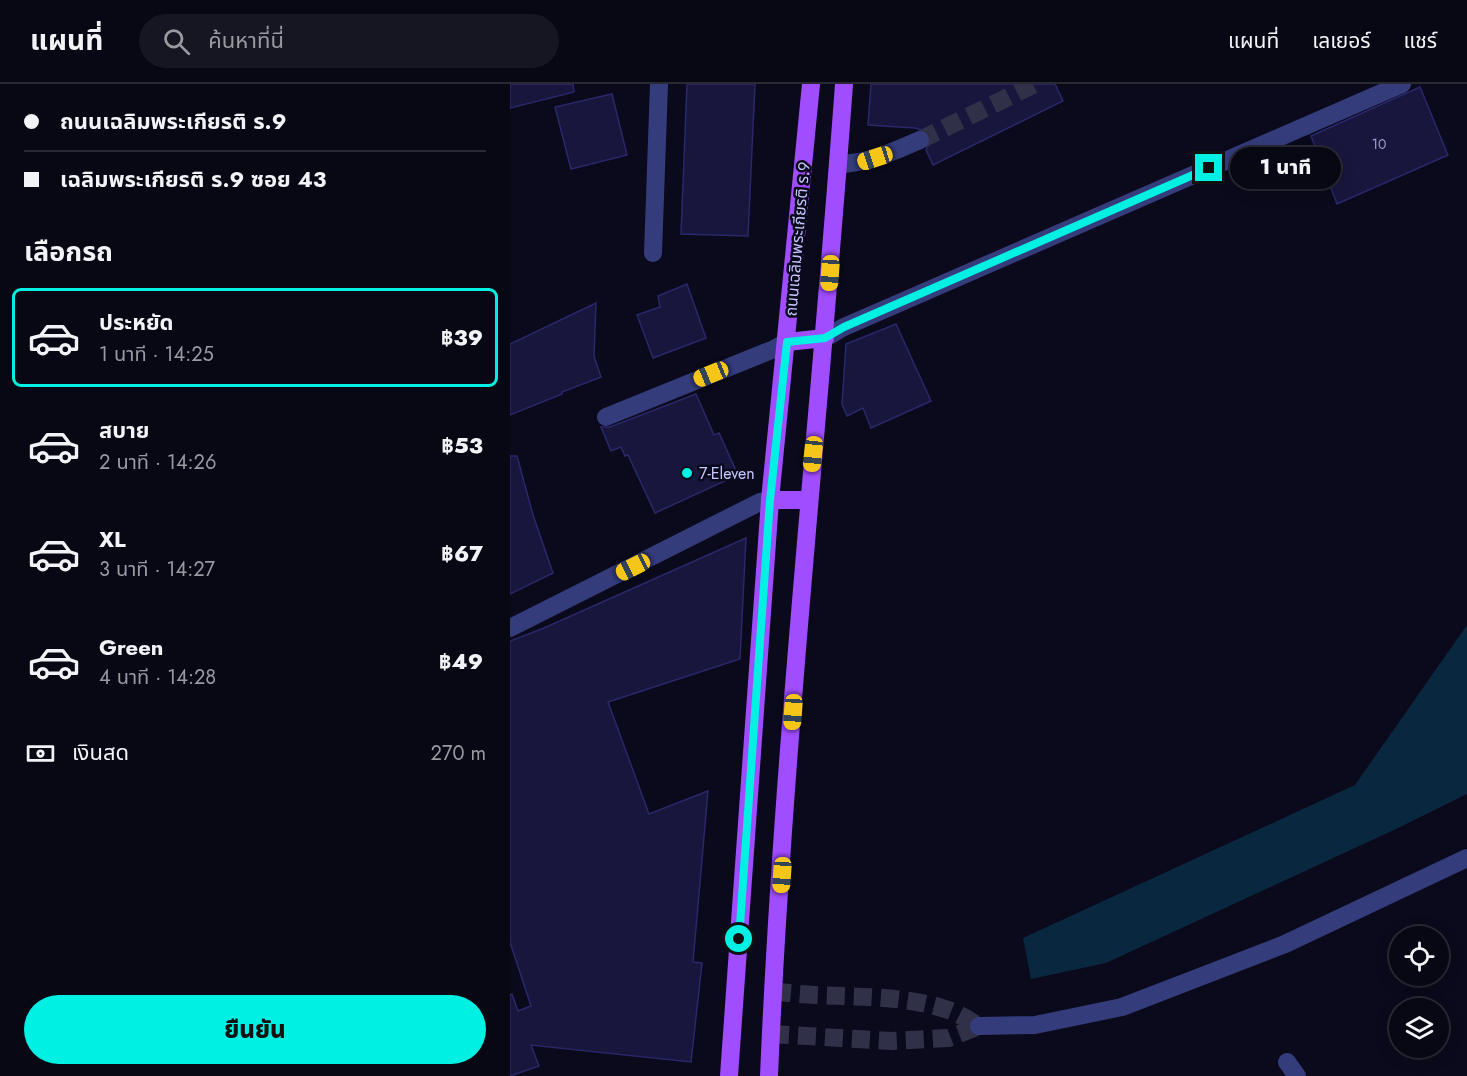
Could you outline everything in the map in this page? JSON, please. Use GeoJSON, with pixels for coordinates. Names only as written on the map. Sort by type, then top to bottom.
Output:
{"type":"FeatureCollection","features":[{"type":"Feature","properties":{"kind":"main road","name":"ถนนเฉลิมพระเกียรติ ร.9"},"geometry":{"type":"LineString","coordinates":[[729,1076],[770,500],[811,84]]}},
{"type":"Feature","properties":{"kind":"main road"},"geometry":{"type":"LineString","coordinates":[[769,1076],[773,991],[809,500],[825,338],[844,84]]}},
{"type":"Feature","properties":{"kind":"main road"},"geometry":{"type":"LineString","coordinates":[[787,342],[825,338]]}},
{"type":"Feature","properties":{"kind":"main road"},"geometry":{"type":"LineString","coordinates":[[770,500],[809,500]]}},
{"type":"Feature","properties":{"kind":"street"},"geometry":{"type":"LineString","coordinates":[[652,254],[659,84]]}},
{"type":"Feature","properties":{"kind":"street"},"geometry":{"type":"LineString","coordinates":[[825,338],[844,327],[1402,84]]}},
{"type":"Feature","properties":{"kind":"street"},"geometry":{"type":"LineString","coordinates":[[838,164],[854,164],[896,151],[920,140]]}},
{"type":"Feature","properties":{"kind":"street"},"geometry":{"type":"LineString","coordinates":[[606,417],[787,342]]}},
{"type":"Feature","properties":{"kind":"street"},"geometry":{"type":"LineString","coordinates":[[510,628],[760,502],[770,500]]}},
{"type":"Feature","properties":{"kind":"street"},"geometry":{"type":"LineString","coordinates":[[979,1026],[1035,1025],[1122,1007],[1286,944],[1467,858]]}},
{"type":"Feature","properties":{"kind":"water"},"geometry":{"type":"Polygon","coordinates":[[[1467,625],[1467,794],[1106,963],[1031,979],[1023,938],[1355,785],[1467,625]]]}},
{"type":"Feature","properties":{"kind":"building"},"geometry":{"type":"Polygon","coordinates":[[[510,84],[573,84],[574,92],[510,108],[510,84]]]}},
{"type":"Feature","properties":{"kind":"building"},"geometry":{"type":"Polygon","coordinates":[[[687,84],[755,84],[748,236],[681,234],[687,84]]]}},
{"type":"Feature","properties":{"kind":"building"},"geometry":{"type":"Polygon","coordinates":[[[871,84],[1055,84],[1063,101],[933,165],[926,150],[931,141],[926,131],[915,128],[868,125],[871,84]]]}},
{"type":"Feature","properties":{"kind":"building"},"geometry":{"type":"Polygon","coordinates":[[[1420,87],[1448,155],[1337,204],[1311,136],[1420,87]]]}},
{"type":"Feature","properties":{"kind":"building"},"geometry":{"type":"Polygon","coordinates":[[[612,94],[627,155],[571,169],[555,107],[612,94]]]}},
{"type":"Feature","properties":{"kind":"building"},"geometry":{"type":"Polygon","coordinates":[[[687,284],[706,338],[653,358],[637,315],[660,307],[658,296],[687,284]]]}},
{"type":"Feature","properties":{"kind":"building"},"geometry":{"type":"Polygon","coordinates":[[[596,303],[594,356],[601,377],[510,415],[510,344],[596,303]]]}},
{"type":"Feature","properties":{"kind":"building"},"geometry":{"type":"Polygon","coordinates":[[[896,324],[931,401],[871,428],[863,408],[847,416],[842,404],[846,344],[896,324]]]}},
{"type":"Feature","properties":{"kind":"building"},"geometry":{"type":"Polygon","coordinates":[[[696,394],[714,435],[719,433],[738,475],[655,513],[628,455],[625,456],[621,447],[611,451],[601,427],[610,427],[696,394]]]}},
{"type":"Feature","properties":{"kind":"building"},"geometry":{"type":"Polygon","coordinates":[[[510,456],[517,456],[533,515],[553,573],[510,594],[510,456]]]}},
{"type":"Feature","properties":{"kind":"building"},"geometry":{"type":"Polygon","coordinates":[[[746,538],[740,659],[608,702],[649,814],[708,791],[693,962],[702,963],[691,1062],[531,1045],[539,1066],[510,1076],[510,995],[512,994],[518,1011],[531,1006],[510,942],[510,641],[746,538]]]}},
{"type":"Feature","properties":{"kind":"tunnel"},"geometry":{"type":"LineString","coordinates":[[920,140],[1035,84]]}},
{"type":"Feature","properties":{"kind":"tunnel"},"geometry":{"type":"LineString","coordinates":[[773,991],[924,1003],[954,1012],[979,1026]]}},
{"type":"Feature","properties":{"kind":"tunnel"},"geometry":{"type":"LineString","coordinates":[[771,1034],[892,1041],[948,1038],[979,1026]]}},
{"type":"Feature","properties":{"kind":"place","name":"7-Eleven"},"geometry":{"type":"Point","coordinates":[687,473]}},
{"type":"Feature","properties":{"kind":"route"},"geometry":{"type":"LineString","coordinates":[[739,939],[770,500],[787,342],[825,338],[844,327],[1209,168]]}}]}
